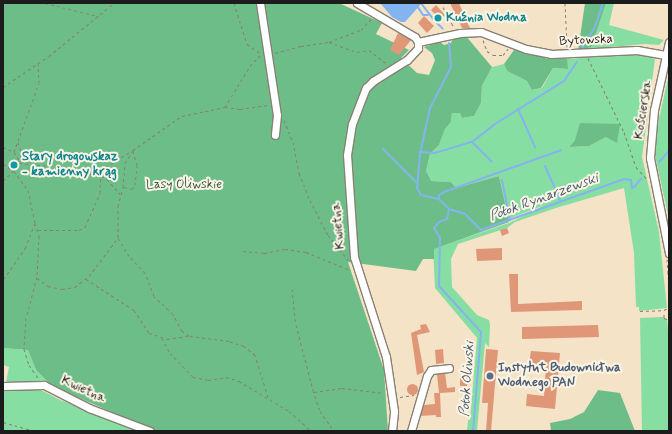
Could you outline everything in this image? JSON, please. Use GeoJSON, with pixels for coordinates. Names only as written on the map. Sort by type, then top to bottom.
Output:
{"type":"FeatureCollection","features":[{"type":"Feature","properties":{"kind":"street"},"geometry":{"type":"LineString","coordinates":[[260,3],[276,104],[277,115],[275,135]]}},
{"type":"Feature","properties":{"kind":"street"},"geometry":{"type":"LineString","coordinates":[[357,3],[415,37],[418,42]]}},
{"type":"Feature","properties":{"kind":"street","name":"Bytowska"},"geometry":{"type":"LineString","coordinates":[[418,42],[440,38],[454,32],[481,32],[512,44],[539,52],[567,55],[637,50],[666,55]]}},
{"type":"Feature","properties":{"kind":"street","name":"Kwietna"},"geometry":{"type":"LineString","coordinates":[[392,431],[392,393],[382,342],[357,270],[346,170],[348,140],[360,101],[366,88],[373,81],[407,60],[418,48],[418,42]]}},
{"type":"Feature","properties":{"kind":"street","name":"Kościerska"},"geometry":{"type":"LineString","coordinates":[[669,42],[654,110],[650,158],[669,253]]}},
{"type":"Feature","properties":{"kind":"street"},"geometry":{"type":"LineString","coordinates":[[411,431],[420,396],[431,370],[449,368]]}},
{"type":"Feature","properties":{"kind":"street","name":"Kwietna"},"geometry":{"type":"LineString","coordinates":[[3,386],[44,385],[68,398],[150,431]]}},
{"type":"Feature","properties":{"kind":"path"},"geometry":{"type":"LineString","coordinates":[[45,3],[98,16]]}},
{"type":"Feature","properties":{"kind":"path"},"geometry":{"type":"LineString","coordinates":[[3,87],[38,63],[114,3]]}},
{"type":"Feature","properties":{"kind":"path"},"geometry":{"type":"LineString","coordinates":[[225,108],[247,71],[262,53],[247,44],[234,3]]}},
{"type":"Feature","properties":{"kind":"path"},"geometry":{"type":"LineString","coordinates":[[565,3],[567,55]]}},
{"type":"Feature","properties":{"kind":"path"},"geometry":{"type":"LineString","coordinates":[[442,7],[454,32]]}},
{"type":"Feature","properties":{"kind":"path"},"geometry":{"type":"LineString","coordinates":[[268,55],[301,46],[330,42],[354,33],[369,20],[376,18]]}},
{"type":"Feature","properties":{"kind":"path"},"geometry":{"type":"LineString","coordinates":[[481,32],[484,46],[493,55],[503,55],[512,44]]}},
{"type":"Feature","properties":{"kind":"path"},"geometry":{"type":"LineString","coordinates":[[330,42],[357,52],[369,50],[394,69]]}},
{"type":"Feature","properties":{"kind":"path"},"geometry":{"type":"LineString","coordinates":[[587,54],[590,65],[624,132],[636,167],[644,177],[651,178]]}},
{"type":"Feature","properties":{"kind":"path"},"geometry":{"type":"LineString","coordinates":[[14,152],[39,83],[38,63]]}},
{"type":"Feature","properties":{"kind":"path"},"geometry":{"type":"LineString","coordinates":[[38,230],[79,230],[85,227],[100,193],[101,170],[124,158],[133,150],[182,116],[225,108],[240,110],[276,104]]}},
{"type":"Feature","properties":{"kind":"path"},"geometry":{"type":"LineString","coordinates":[[277,115],[288,126],[299,173],[328,236],[357,270]]}},
{"type":"Feature","properties":{"kind":"path"},"geometry":{"type":"LineString","coordinates":[[3,182],[14,171],[19,163],[19,158],[22,154],[17,142]]}},
{"type":"Feature","properties":{"kind":"path"},"geometry":{"type":"LineString","coordinates":[[3,147],[14,152],[19,158]]}},
{"type":"Feature","properties":{"kind":"path"},"geometry":{"type":"LineString","coordinates":[[123,187],[132,189],[135,185],[137,165],[133,150]]}},
{"type":"Feature","properties":{"kind":"path"},"geometry":{"type":"LineString","coordinates":[[133,150],[125,163],[123,187],[118,206],[118,238],[129,256],[145,273],[154,296],[173,314],[182,331],[189,336]]}},
{"type":"Feature","properties":{"kind":"path"},"geometry":{"type":"LineString","coordinates":[[19,163],[60,167],[101,176],[107,179],[121,195]]}},
{"type":"Feature","properties":{"kind":"path"},"geometry":{"type":"LineString","coordinates":[[3,164],[14,171],[28,190],[35,223],[38,230],[37,277],[26,318],[24,349],[29,365],[44,385]]}},
{"type":"Feature","properties":{"kind":"path"},"geometry":{"type":"LineString","coordinates":[[3,280],[26,247],[35,223]]}},
{"type":"Feature","properties":{"kind":"path"},"geometry":{"type":"LineString","coordinates":[[37,277],[48,286],[62,289],[75,287],[86,279],[118,238]]}},
{"type":"Feature","properties":{"kind":"path"},"geometry":{"type":"LineString","coordinates":[[243,251],[264,253],[285,249],[306,252],[357,270]]}},
{"type":"Feature","properties":{"kind":"path"},"geometry":{"type":"LineString","coordinates":[[86,279],[134,310],[149,333],[162,338],[189,336],[228,341],[250,351],[254,355],[268,397]]}},
{"type":"Feature","properties":{"kind":"path"},"geometry":{"type":"LineString","coordinates":[[292,289],[296,325],[314,392],[320,411],[334,431]]}},
{"type":"Feature","properties":{"kind":"path"},"geometry":{"type":"LineString","coordinates":[[640,311],[664,310],[669,307]]}},
{"type":"Feature","properties":{"kind":"path"},"geometry":{"type":"LineString","coordinates":[[664,314],[664,318],[669,320]]}},
{"type":"Feature","properties":{"kind":"path"},"geometry":{"type":"LineString","coordinates":[[162,338],[170,353],[194,377],[208,380],[226,377],[239,381],[268,397],[311,431]]}},
{"type":"Feature","properties":{"kind":"path"},"geometry":{"type":"LineString","coordinates":[[314,392],[342,388],[392,393],[396,397],[410,395],[420,396]]}},
{"type":"Feature","properties":{"kind":"path"},"geometry":{"type":"LineString","coordinates":[[3,422],[34,431]]}},
{"type":"Feature","properties":{"kind":"green space","name":"Lasy Oliwskie"},"geometry":{"type":"Polygon","coordinates":[[[3,3],[339,3],[382,23],[376,34],[409,50],[401,58],[417,73],[429,75],[435,60],[432,53],[424,47],[440,42],[444,45],[451,43],[453,38],[465,35],[492,67],[482,86],[481,103],[474,116],[462,118],[460,113],[452,113],[451,122],[445,129],[439,145],[430,154],[426,171],[431,181],[451,182],[456,188],[499,176],[509,222],[434,249],[434,259],[423,259],[416,271],[348,262],[384,370],[388,431],[155,431],[52,386],[36,370],[28,350],[3,348],[3,3]]]}},
{"type":"Feature","properties":{"kind":"green space"},"geometry":{"type":"Polygon","coordinates":[[[585,3],[606,3],[591,47],[578,51],[585,3]]]}},
{"type":"Feature","properties":{"kind":"green space"},"geometry":{"type":"Polygon","coordinates":[[[606,3],[614,3],[609,25],[664,40],[659,45],[645,44],[588,49],[606,3]]]}},
{"type":"Feature","properties":{"kind":"green space"},"geometry":{"type":"Polygon","coordinates":[[[514,50],[549,59],[567,59],[568,69],[553,68],[541,88],[532,90],[527,81],[507,71],[504,64],[514,50]]]}},
{"type":"Feature","properties":{"kind":"green space"},"geometry":{"type":"Polygon","coordinates":[[[643,53],[655,59],[642,157],[659,232],[667,308],[639,311],[639,307],[636,307],[634,253],[624,188],[556,208],[515,222],[507,228],[458,244],[451,259],[452,287],[477,315],[489,320],[490,325],[489,347],[485,343],[477,431],[467,431],[468,420],[470,420],[477,338],[435,288],[433,249],[509,223],[545,205],[508,219],[499,176],[456,188],[451,182],[430,181],[426,171],[430,154],[439,145],[445,129],[451,122],[452,113],[460,113],[462,118],[474,116],[481,103],[482,86],[492,67],[504,64],[507,71],[527,81],[533,90],[542,88],[553,68],[567,69],[567,59],[643,53]],[[619,125],[575,140],[569,147],[589,146],[606,137],[619,125]]]}},
{"type":"Feature","properties":{"kind":"green space"},"geometry":{"type":"Polygon","coordinates":[[[669,74],[669,219],[655,156],[656,132],[669,74]]]}},
{"type":"Feature","properties":{"kind":"green space"},"geometry":{"type":"Polygon","coordinates":[[[580,123],[620,124],[617,143],[606,137],[589,146],[569,147],[575,140],[580,123]]]}},
{"type":"Feature","properties":{"kind":"green space"},"geometry":{"type":"Polygon","coordinates":[[[662,317],[667,319],[669,343],[669,431],[642,431],[640,318],[662,317]]]}},
{"type":"Feature","properties":{"kind":"green space"},"geometry":{"type":"Polygon","coordinates":[[[3,348],[28,350],[36,370],[52,386],[6,383],[9,367],[3,365],[3,348]]]}},
{"type":"Feature","properties":{"kind":"green space"},"geometry":{"type":"Polygon","coordinates":[[[3,389],[41,390],[60,400],[144,431],[3,431],[3,389]]]}},
{"type":"Feature","properties":{"kind":"green space"},"geometry":{"type":"Polygon","coordinates":[[[598,390],[620,393],[635,431],[551,431],[550,423],[570,419],[584,412],[598,390]]]}},
{"type":"Feature","properties":{"kind":"water"},"geometry":{"type":"Polygon","coordinates":[[[380,3],[422,3],[405,22],[401,22],[392,17],[380,3]]]}},
{"type":"Feature","properties":{"kind":"building"},"geometry":{"type":"Polygon","coordinates":[[[450,3],[459,3],[470,28],[462,28],[450,3]]]}},
{"type":"Feature","properties":{"kind":"building"},"geometry":{"type":"Polygon","coordinates":[[[436,5],[445,15],[440,20],[431,10],[436,5]]]}},
{"type":"Feature","properties":{"kind":"building"},"geometry":{"type":"Polygon","coordinates":[[[424,16],[434,26],[427,33],[418,23],[424,16]]]}},
{"type":"Feature","properties":{"kind":"building"},"geometry":{"type":"Polygon","coordinates":[[[398,33],[411,40],[399,55],[390,50],[398,33]]]}},
{"type":"Feature","properties":{"kind":"building"},"geometry":{"type":"Polygon","coordinates":[[[507,228],[509,233],[502,236],[500,230],[507,228]]]}},
{"type":"Feature","properties":{"kind":"building"},"geometry":{"type":"Polygon","coordinates":[[[502,248],[502,260],[477,261],[476,249],[502,248]]]}},
{"type":"Feature","properties":{"kind":"building"},"geometry":{"type":"Polygon","coordinates":[[[509,274],[518,274],[518,304],[582,301],[582,310],[511,312],[509,274]]]}},
{"type":"Feature","properties":{"kind":"building"},"geometry":{"type":"Polygon","coordinates":[[[426,324],[430,332],[417,335],[424,372],[417,375],[411,333],[421,329],[420,325],[426,324]]]}},
{"type":"Feature","properties":{"kind":"building"},"geometry":{"type":"Polygon","coordinates":[[[598,325],[599,337],[522,339],[522,327],[598,325]]]}},
{"type":"Feature","properties":{"kind":"building"},"geometry":{"type":"Polygon","coordinates":[[[443,349],[444,363],[436,364],[435,350],[443,349]]]}},
{"type":"Feature","properties":{"kind":"building","name":"Instytut Budownictwa Wodnego PAN"},"geometry":{"type":"Polygon","coordinates":[[[486,349],[498,350],[491,431],[486,431],[488,403],[482,403],[486,349]]]}},
{"type":"Feature","properties":{"kind":"building"},"geometry":{"type":"Polygon","coordinates":[[[531,351],[560,353],[555,409],[526,406],[527,394],[544,396],[546,365],[529,363],[531,351]]]}},
{"type":"Feature","properties":{"kind":"building"},"geometry":{"type":"Polygon","coordinates":[[[445,373],[447,388],[455,387],[455,392],[440,393],[441,417],[436,417],[436,415],[420,416],[424,405],[435,404],[434,393],[439,393],[437,374],[445,373]]]}},
{"type":"Feature","properties":{"kind":"building"},"geometry":{"type":"Polygon","coordinates":[[[460,376],[468,376],[467,386],[460,386],[460,376]]]}},
{"type":"Feature","properties":{"kind":"building"},"geometry":{"type":"Polygon","coordinates":[[[410,384],[414,384],[416,385],[416,393],[410,394],[407,391],[407,387],[410,384]]]}},
{"type":"Feature","properties":{"kind":"waterway","name":"Potok Oliwski"},"geometry":{"type":"LineString","coordinates":[[415,3],[423,15],[428,15]]}},
{"type":"Feature","properties":{"kind":"waterway","name":"Potok Oliwski"},"geometry":{"type":"LineString","coordinates":[[421,3],[433,19]]}},
{"type":"Feature","properties":{"kind":"waterway"},"geometry":{"type":"LineString","coordinates":[[582,48],[595,27],[603,3]]}},
{"type":"Feature","properties":{"kind":"waterway","name":"Potok Oliwski"},"geometry":{"type":"LineString","coordinates":[[437,23],[443,29]]}},
{"type":"Feature","properties":{"kind":"waterway","name":"Potok Oliwski"},"geometry":{"type":"LineString","coordinates":[[449,43],[451,67],[430,108],[420,154],[417,188],[421,195],[439,199],[449,209],[447,219],[439,222],[434,228],[440,238],[439,286],[481,332],[473,431]]}},
{"type":"Feature","properties":{"kind":"waterway"},"geometry":{"type":"LineString","coordinates":[[420,152],[435,153],[472,142],[495,124],[564,81],[577,62]]}},
{"type":"Feature","properties":{"kind":"waterway"},"geometry":{"type":"LineString","coordinates":[[518,109],[535,147]]}},
{"type":"Feature","properties":{"kind":"waterway"},"geometry":{"type":"LineString","coordinates":[[472,142],[492,162]]}},
{"type":"Feature","properties":{"kind":"waterway"},"geometry":{"type":"LineString","coordinates":[[383,149],[416,182]]}},
{"type":"Feature","properties":{"kind":"waterway"},"geometry":{"type":"LineString","coordinates":[[439,199],[439,195],[444,192],[561,150]]}},
{"type":"Feature","properties":{"kind":"waterway","name":"Potok Rynarzewski"},"geometry":{"type":"LineString","coordinates":[[659,162],[669,151]]}},
{"type":"Feature","properties":{"kind":"waterway"},"geometry":{"type":"LineString","coordinates":[[545,166],[561,202]]}},
{"type":"Feature","properties":{"kind":"waterway","name":"Potok Rynarzewski"},"geometry":{"type":"LineString","coordinates":[[449,209],[465,214],[481,230],[624,179],[631,180],[632,188],[641,179]]}},
{"type":"Feature","properties":{"kind":"waterway"},"geometry":{"type":"LineString","coordinates":[[502,180],[510,220]]}},
{"type":"Feature","properties":{"kind":"place","name":"Kuźnia Wodna"},"geometry":{"type":"Point","coordinates":[438,18]}},
{"type":"Feature","properties":{"kind":"place","name":"Stary drogowskaz - kamienny krąg"},"geometry":{"type":"Point","coordinates":[14,165]}},
{"type":"Feature","properties":{"kind":"place","name":"Instytut Budownictwa Wodnego PAN"},"geometry":{"type":"Point","coordinates":[490,376]}}]}
